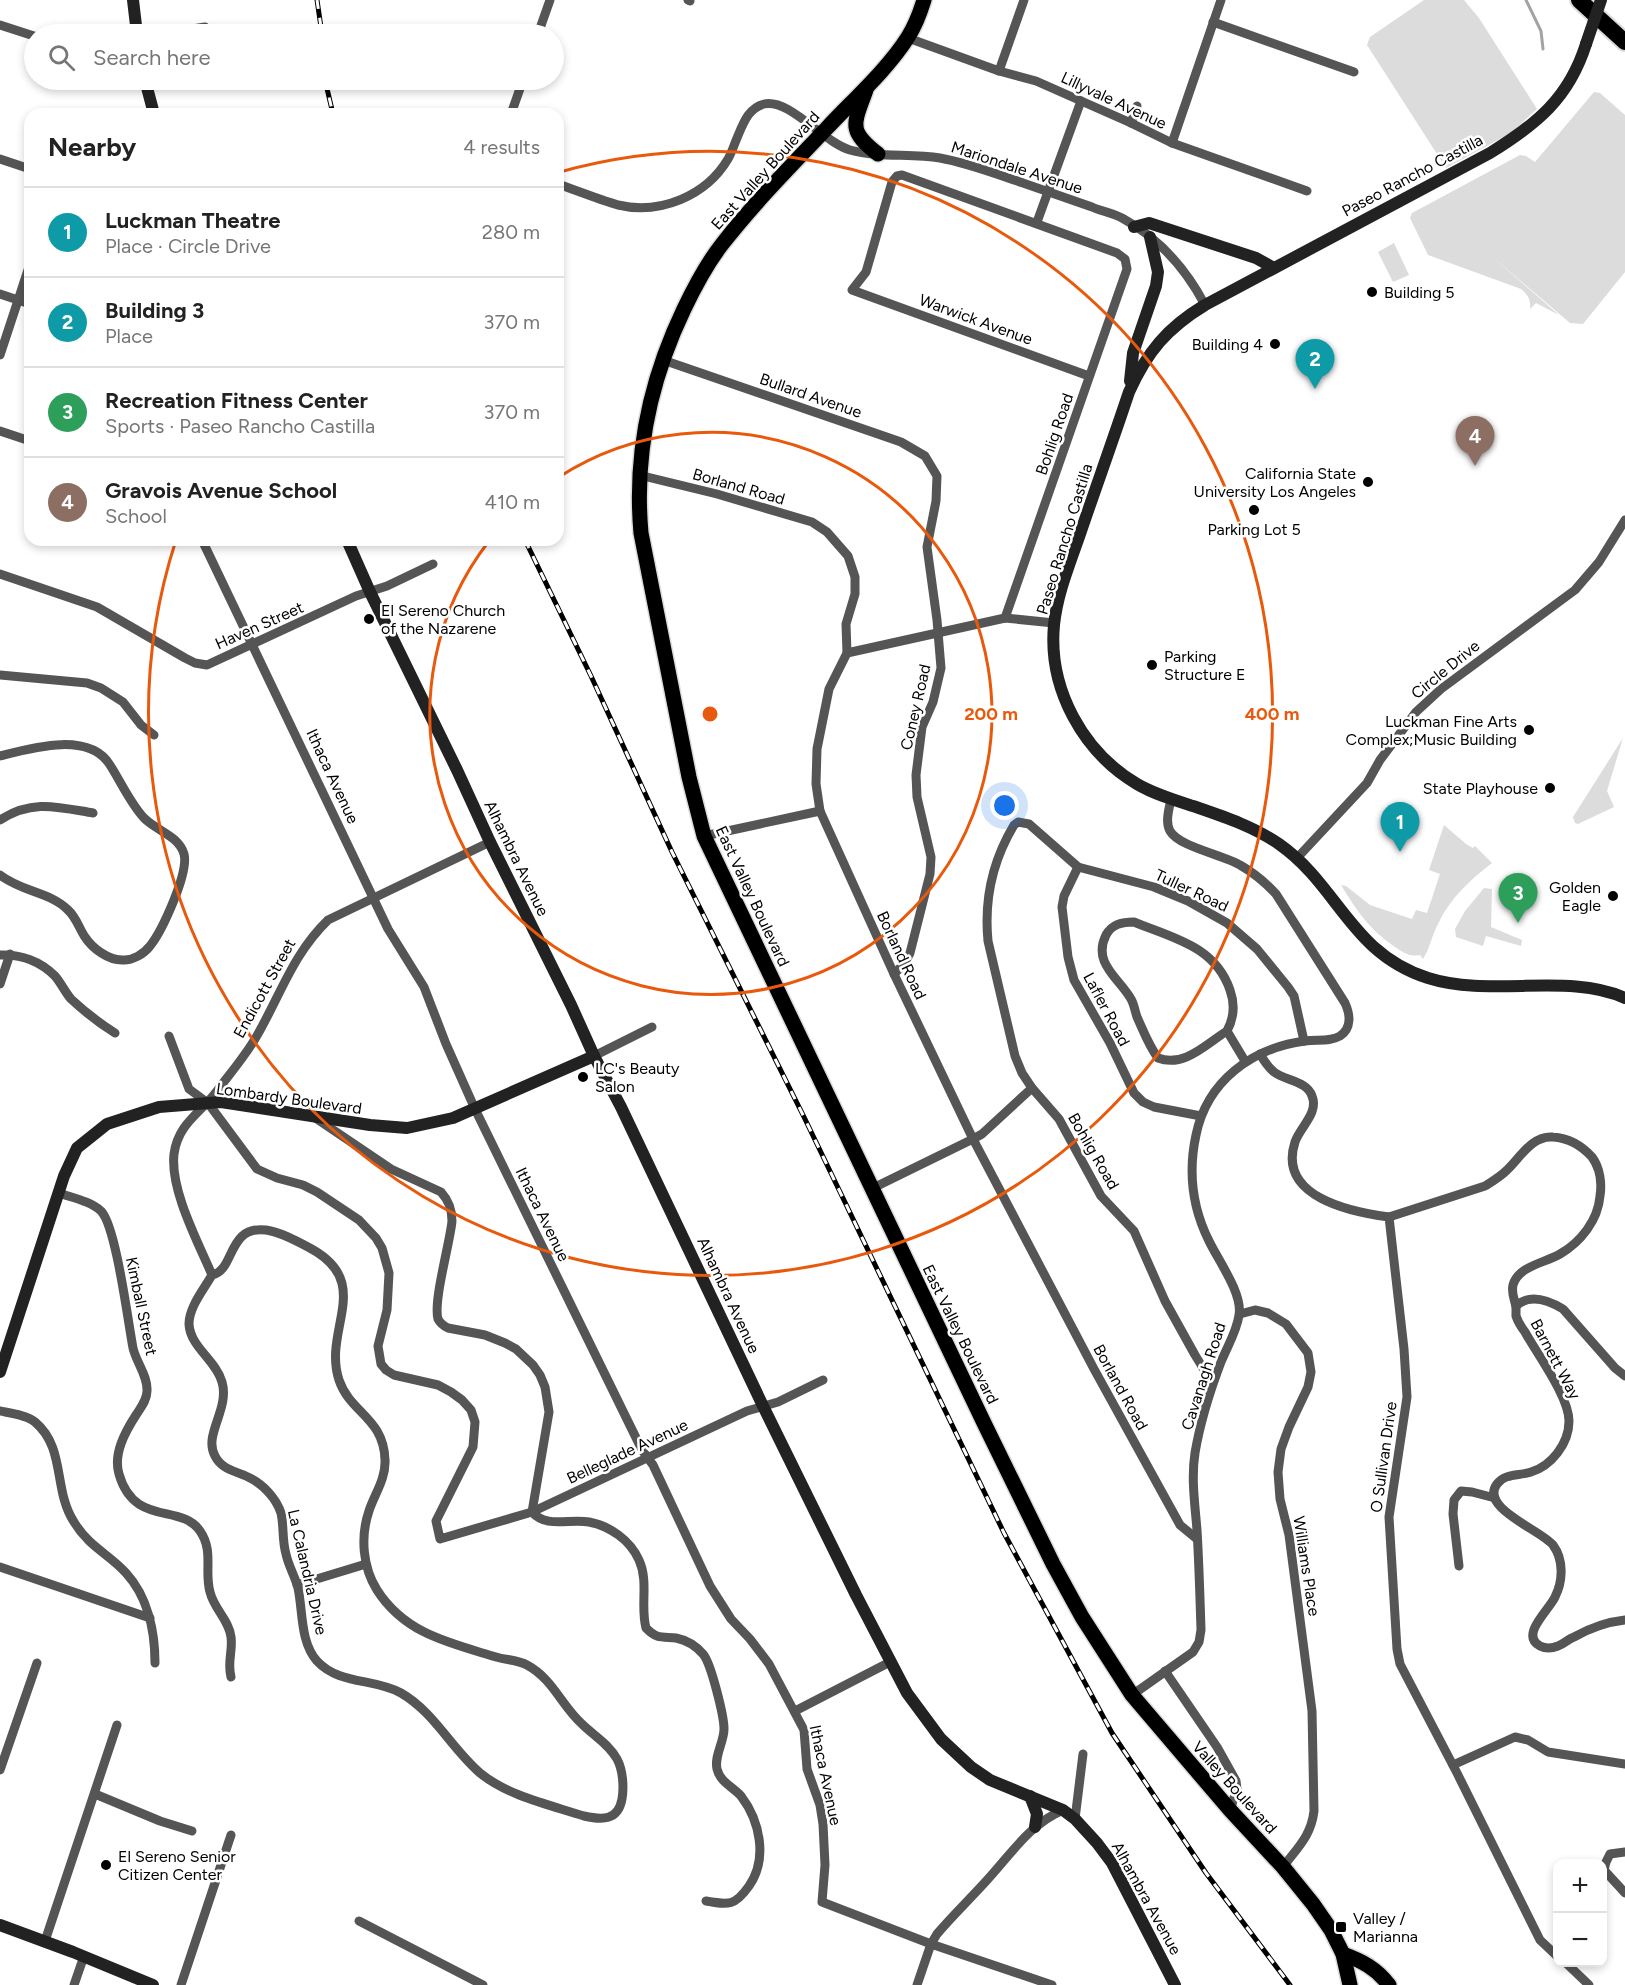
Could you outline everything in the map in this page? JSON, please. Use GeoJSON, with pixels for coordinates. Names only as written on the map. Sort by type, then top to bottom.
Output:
{"type":"FeatureCollection","features":[{"type":"Feature","properties":{"kind":"highway"},"geometry":{"type":"LineString","coordinates":[[1579,0],[1625,42]]}},
{"type":"Feature","properties":{"kind":"main road","name":"East Valley Boulevard"},"geometry":{"type":"LineString","coordinates":[[924,0],[908,38],[821,135],[774,183],[722,243],[694,289],[663,360],[649,408],[639,475],[641,533],[689,777],[704,836],[1029,1518],[1082,1617]]}},
{"type":"Feature","properties":{"kind":"main road"},"geometry":{"type":"LineString","coordinates":[[868,84],[855,125],[858,135],[878,154]]}},
{"type":"Feature","properties":{"kind":"main road","name":"Valley Boulevard"},"geometry":{"type":"LineString","coordinates":[[1082,1617],[1132,1695],[1230,1810],[1283,1867],[1331,1930],[1343,1954],[1350,1985]]}},
{"type":"Feature","properties":{"kind":"main road"},"geometry":{"type":"LineString","coordinates":[[1343,1954],[1379,1972],[1389,1985]]}},
{"type":"Feature","properties":{"kind":"street"},"geometry":{"type":"LineString","coordinates":[[133,0],[136,24]]}},
{"type":"Feature","properties":{"kind":"street"},"geometry":{"type":"LineString","coordinates":[[542,24],[550,0]]}},
{"type":"Feature","properties":{"kind":"street"},"geometry":{"type":"LineString","coordinates":[[999,71],[1024,0]]}},
{"type":"Feature","properties":{"kind":"street"},"geometry":{"type":"LineString","coordinates":[[1172,144],[1221,0]]}},
{"type":"Feature","properties":{"kind":"street","name":"Paseo Rancho Castilla"},"geometry":{"type":"LineString","coordinates":[[1601,0],[1580,63],[1559,98],[1544,115],[1524,131],[1490,153],[1205,305],[1188,315],[1162,337],[1139,369],[1129,393],[1063,585],[1054,623],[1056,662],[1060,683],[1072,716],[1104,759],[1126,777],[1146,789],[1230,819],[1258,832],[1298,857],[1322,884],[1340,911],[1361,936],[1392,962],[1413,973],[1444,983],[1466,986],[1589,988],[1625,998]]}},
{"type":"Feature","properties":{"kind":"street"},"geometry":{"type":"LineString","coordinates":[[1213,22],[1354,72]]}},
{"type":"Feature","properties":{"kind":"street"},"geometry":{"type":"LineString","coordinates":[[0,25],[24,33]]}},
{"type":"Feature","properties":{"kind":"street","name":"Lillyvale Avenue"},"geometry":{"type":"LineString","coordinates":[[908,38],[999,71],[1036,81],[1131,123],[1172,144],[1307,191]]}},
{"type":"Feature","properties":{"kind":"street"},"geometry":{"type":"LineString","coordinates":[[148,90],[152,108]]}},
{"type":"Feature","properties":{"kind":"street"},"geometry":{"type":"LineString","coordinates":[[513,108],[519,90]]}},
{"type":"Feature","properties":{"kind":"street"},"geometry":{"type":"LineString","coordinates":[[1037,222],[1081,101]]}},
{"type":"Feature","properties":{"kind":"street","name":"Mariondale Avenue"},"geometry":{"type":"LineString","coordinates":[[564,186],[620,205],[645,208],[666,205],[701,189],[715,176],[728,158],[746,118],[756,107],[776,104],[788,108],[821,135],[848,149],[878,154],[908,154],[942,158],[1048,191],[1122,218],[1169,253],[1184,270],[1205,305]]}},
{"type":"Feature","properties":{"kind":"street"},"geometry":{"type":"LineString","coordinates":[[1131,123],[1137,106]]}},
{"type":"Feature","properties":{"kind":"street"},"geometry":{"type":"LineString","coordinates":[[0,159],[24,167]]}},
{"type":"Feature","properties":{"kind":"street","name":"Warwick Avenue"},"geometry":{"type":"LineString","coordinates":[[1037,222],[902,175],[897,176],[892,182],[866,273],[852,290],[1089,376]]}},
{"type":"Feature","properties":{"kind":"street","name":"Bohlig Road"},"geometry":{"type":"LineString","coordinates":[[1005,618],[1127,269],[1125,259],[1117,252],[1037,222]]}},
{"type":"Feature","properties":{"kind":"street"},"geometry":{"type":"LineString","coordinates":[[1134,227],[1149,223],[1256,258],[1274,268]]}},
{"type":"Feature","properties":{"kind":"street"},"geometry":{"type":"LineString","coordinates":[[1129,393],[1133,353],[1156,286],[1158,269],[1150,237]]}},
{"type":"Feature","properties":{"kind":"street"},"geometry":{"type":"LineString","coordinates":[[0,355],[24,282]]}},
{"type":"Feature","properties":{"kind":"street"},"geometry":{"type":"LineString","coordinates":[[0,294],[24,302]]}},
{"type":"Feature","properties":{"kind":"street","name":"Bullard Avenue"},"geometry":{"type":"LineString","coordinates":[[663,360],[901,442],[925,456],[937,476]]}},
{"type":"Feature","properties":{"kind":"street"},"geometry":{"type":"LineString","coordinates":[[0,430],[24,439]]}},
{"type":"Feature","properties":{"kind":"street","name":"Borland Road"},"geometry":{"type":"LineString","coordinates":[[639,475],[717,494],[812,522],[827,532],[848,556],[855,577],[855,594],[846,624],[847,653],[830,689],[817,749],[816,784],[820,810],[894,974],[973,1140],[1094,1369],[1180,1525],[1197,1539]]}},
{"type":"Feature","properties":{"kind":"street","name":"Coney Road"},"geometry":{"type":"LineString","coordinates":[[894,974],[904,964],[909,953],[930,874],[931,857],[917,797],[916,775],[922,728],[933,702],[941,669],[939,634],[927,548],[936,501],[937,476]]}},
{"type":"Feature","properties":{"kind":"street","name":"Circle Drive"},"geometry":{"type":"LineString","coordinates":[[1298,857],[1367,783],[1380,760],[1416,712],[1447,684],[1575,590],[1599,562],[1625,520]]}},
{"type":"Feature","properties":{"kind":"street","name":"Ithaca Avenue"},"geometry":{"type":"LineString","coordinates":[[205,546],[388,929],[424,987],[474,1109],[710,1586],[731,1619],[769,1664],[804,1730],[807,1769],[820,1804],[823,1824],[825,1865],[822,1902],[932,1944]]}},
{"type":"Feature","properties":{"kind":"street","name":"Alhambra Avenue"},"geometry":{"type":"LineString","coordinates":[[350,546],[763,1406],[907,1693],[940,1739],[971,1767],[990,1780],[1063,1810],[1075,1819],[1112,1863],[1175,1985]]}},
{"type":"Feature","properties":{"kind":"street","name":"Haven Street"},"geometry":{"type":"LineString","coordinates":[[0,574],[97,606],[195,663],[207,665],[356,596],[433,564]]}},
{"type":"Feature","properties":{"kind":"street"},"geometry":{"type":"LineString","coordinates":[[847,653],[1005,618],[1054,623]]}},
{"type":"Feature","properties":{"kind":"street"},"geometry":{"type":"LineString","coordinates":[[0,675],[87,683],[101,688],[123,702],[141,724],[154,735]]}},
{"type":"Feature","properties":{"kind":"street"},"geometry":{"type":"LineString","coordinates":[[0,756],[54,745],[88,747],[100,753],[143,817],[178,842],[184,855],[183,870],[160,932],[148,948],[136,957],[122,960],[106,955],[93,946],[84,936],[71,912],[60,903],[10,883],[0,875]]}},
{"type":"Feature","properties":{"kind":"street","name":"Cavanagh Road"},"geometry":{"type":"LineString","coordinates":[[1132,1695],[1193,1652],[1199,1642],[1201,1630],[1194,1485],[1195,1455],[1216,1375],[1240,1314],[1236,1297],[1208,1240],[1193,1198],[1192,1155],[1201,1116],[1216,1089],[1245,1061],[1260,1054],[1304,1041],[1340,1036],[1350,1022],[1350,1014],[1345,1003],[1276,894],[1239,864],[1183,841],[1174,835],[1168,824],[1171,799]]}},
{"type":"Feature","properties":{"kind":"street"},"geometry":{"type":"LineString","coordinates":[[0,820],[12,812],[33,805],[56,806],[93,813]]}},
{"type":"Feature","properties":{"kind":"street"},"geometry":{"type":"LineString","coordinates":[[704,836],[820,810]]}},
{"type":"Feature","properties":{"kind":"street","name":"Bohlig Road"},"geometry":{"type":"LineString","coordinates":[[1018,822],[1014,825],[998,855],[992,878],[987,928],[988,941],[1015,1056],[1032,1088],[1059,1119],[1101,1196],[1134,1231],[1165,1301],[1195,1355],[1203,1368],[1216,1375]]}},
{"type":"Feature","properties":{"kind":"street","name":"Tuller Road"},"geometry":{"type":"LineString","coordinates":[[1018,822],[1029,824],[1078,867],[1154,887],[1227,923],[1257,949],[1288,987],[1293,996],[1304,1041]]}},
{"type":"Feature","properties":{"kind":"street","name":"Endicott Street"},"geometry":{"type":"LineString","coordinates":[[208,1103],[258,1034],[296,959],[311,937],[328,920],[490,842]]}},
{"type":"Feature","properties":{"kind":"street","name":"Lafler Road"},"geometry":{"type":"LineString","coordinates":[[1078,867],[1064,896],[1062,907],[1068,957],[1074,980],[1110,1043],[1134,1093],[1143,1102],[1154,1107],[1201,1116]]}},
{"type":"Feature","properties":{"kind":"street"},"geometry":{"type":"LineString","coordinates":[[1134,922],[1182,941],[1208,955],[1222,971],[1233,998],[1233,1015],[1227,1031],[1181,1060],[1158,1058],[1136,1016],[1131,1000],[1109,972],[1104,961],[1104,940],[1108,931],[1116,925],[1134,922]]}},
{"type":"Feature","properties":{"kind":"street"},"geometry":{"type":"LineString","coordinates":[[0,984],[5,955],[25,958],[42,965],[55,977],[69,997],[91,1017],[115,1033]]}},
{"type":"Feature","properties":{"kind":"street","name":"Lombardy Boulevard"},"geometry":{"type":"LineString","coordinates":[[0,1372],[64,1176],[77,1148],[107,1124],[159,1107],[221,1102],[370,1125],[407,1128],[436,1123],[474,1109],[594,1056],[652,1027]]}},
{"type":"Feature","properties":{"kind":"street"},"geometry":{"type":"LineString","coordinates":[[1227,1031],[1245,1061]]}},
{"type":"Feature","properties":{"kind":"street"},"geometry":{"type":"LineString","coordinates":[[169,1035],[189,1089],[208,1103],[189,1118],[174,1154],[183,1208],[212,1275],[219,1274],[225,1268],[232,1248],[242,1236],[253,1230],[266,1230],[291,1238],[320,1253],[334,1266],[342,1283],[344,1300],[336,1349],[336,1366],[340,1382],[349,1398],[374,1424],[383,1442],[386,1462],[365,1530],[366,1564],[297,1585]]}},
{"type":"Feature","properties":{"kind":"street"},"geometry":{"type":"LineString","coordinates":[[1260,1054],[1265,1064],[1274,1072],[1302,1085],[1309,1090],[1314,1099],[1313,1110],[1294,1143],[1293,1158],[1300,1180],[1321,1200],[1336,1206],[1389,1216]]}},
{"type":"Feature","properties":{"kind":"street"},"geometry":{"type":"LineString","coordinates":[[871,1189],[973,1140],[1032,1088]]}},
{"type":"Feature","properties":{"kind":"street","name":"Belleglade Avenue"},"geometry":{"type":"LineString","coordinates":[[208,1103],[257,1169],[317,1192],[359,1220],[376,1238],[382,1248],[389,1273],[387,1310],[378,1346],[381,1364],[394,1375],[438,1385],[452,1392],[471,1410],[475,1422],[473,1447],[436,1521],[440,1539],[532,1512],[747,1411],[778,1402],[823,1380]]}},
{"type":"Feature","properties":{"kind":"street"},"geometry":{"type":"LineString","coordinates":[[312,1116],[391,1169],[441,1192],[447,1198],[452,1221],[437,1304],[438,1319],[448,1328],[485,1335],[516,1349],[533,1365],[545,1387],[549,1412],[532,1512],[537,1518],[545,1521],[589,1522],[609,1529],[625,1539],[639,1559],[644,1574],[643,1615],[646,1629],[658,1636],[677,1639],[693,1645],[705,1655],[713,1674],[724,1728],[717,1758],[717,1770],[724,1782],[740,1795],[752,1813],[758,1827],[759,1846],[753,1881],[739,1900],[727,1904],[706,1902]]}},
{"type":"Feature","properties":{"kind":"street","name":"Barnett Way"},"geometry":{"type":"LineString","coordinates":[[1389,1216],[1485,1186],[1499,1177],[1539,1139],[1551,1136],[1564,1139],[1585,1150],[1594,1160],[1602,1185],[1600,1201],[1594,1218],[1585,1233],[1560,1254],[1523,1271],[1515,1278],[1512,1288],[1516,1316],[1564,1402],[1569,1420],[1567,1437],[1554,1458],[1539,1469],[1507,1476],[1497,1484],[1495,1498]]}},
{"type":"Feature","properties":{"kind":"street","name":"Kimball Street"},"geometry":{"type":"LineString","coordinates":[[59,1193],[91,1204],[102,1212],[109,1226],[116,1252],[134,1353],[148,1389],[145,1402],[126,1433],[118,1454],[118,1472],[125,1491],[137,1503],[152,1511],[187,1520],[198,1528],[206,1540],[210,1593],[230,1630],[232,1640],[229,1658],[231,1677]]}},
{"type":"Feature","properties":{"kind":"street","name":"O Sullivan Drive"},"geometry":{"type":"LineString","coordinates":[[1389,1216],[1407,1397],[1389,1517],[1397,1649],[1400,1664],[1540,1940],[1553,1953]]}},
{"type":"Feature","properties":{"kind":"street","name":"La Calandria Drive"},"geometry":{"type":"LineString","coordinates":[[212,1275],[195,1304],[189,1323],[196,1343],[216,1367],[223,1383],[222,1411],[213,1432],[214,1455],[221,1465],[249,1478],[273,1497],[281,1513],[285,1553],[297,1585],[305,1638],[316,1660],[330,1672],[398,1691],[416,1702],[480,1773],[502,1787],[584,1816],[597,1819],[612,1816],[620,1807],[623,1793],[622,1774],[617,1758],[570,1712],[549,1681],[524,1663],[433,1636],[411,1626],[391,1611],[376,1588],[366,1564]]}},
{"type":"Feature","properties":{"kind":"street"},"geometry":{"type":"LineString","coordinates":[[1516,1306],[1522,1300],[1533,1298],[1555,1304],[1625,1376]]}},
{"type":"Feature","properties":{"kind":"street","name":"Williams Place"},"geometry":{"type":"LineString","coordinates":[[1240,1314],[1255,1310],[1268,1313],[1286,1324],[1308,1353],[1311,1372],[1308,1387],[1289,1426],[1281,1449],[1278,1472],[1280,1499],[1289,1535],[1312,1711],[1314,1811],[1312,1826],[1307,1836],[1283,1867]]}},
{"type":"Feature","properties":{"kind":"street"},"geometry":{"type":"LineString","coordinates":[[0,1410],[34,1420],[53,1444],[62,1494],[71,1519],[95,1548],[126,1572],[135,1585],[150,1618],[155,1644],[155,1663]]}},
{"type":"Feature","properties":{"kind":"street"},"geometry":{"type":"LineString","coordinates":[[1459,1566],[1453,1514],[1454,1500],[1461,1491],[1495,1498],[1496,1503],[1504,1512],[1543,1536],[1553,1546],[1559,1560],[1560,1586],[1554,1600],[1535,1625],[1533,1634],[1535,1642],[1542,1647],[1549,1648],[1605,1623],[1625,1620]]}},
{"type":"Feature","properties":{"kind":"street"},"geometry":{"type":"LineString","coordinates":[[0,1567],[150,1618]]}},
{"type":"Feature","properties":{"kind":"street"},"geometry":{"type":"LineString","coordinates":[[795,1711],[890,1662]]}},
{"type":"Feature","properties":{"kind":"street"},"geometry":{"type":"LineString","coordinates":[[0,1770],[37,1663]]}},
{"type":"Feature","properties":{"kind":"street"},"geometry":{"type":"LineString","coordinates":[[1165,1671],[1217,1747],[1236,1781],[1237,1789],[1230,1810]]}},
{"type":"Feature","properties":{"kind":"street"},"geometry":{"type":"LineString","coordinates":[[45,1941],[117,1725]]}},
{"type":"Feature","properties":{"kind":"street"},"geometry":{"type":"LineString","coordinates":[[1453,1765],[1515,1737],[1528,1740],[1548,1752],[1625,1764]]}},
{"type":"Feature","properties":{"kind":"street"},"geometry":{"type":"LineString","coordinates":[[1075,1819],[1083,1754]]}},
{"type":"Feature","properties":{"kind":"street"},"geometry":{"type":"LineString","coordinates":[[95,1794],[160,1821],[192,1831]]}},
{"type":"Feature","properties":{"kind":"street"},"geometry":{"type":"LineString","coordinates":[[1030,1796],[1037,1814],[1035,1827]]}},
{"type":"Feature","properties":{"kind":"street"},"geometry":{"type":"LineString","coordinates":[[918,1985],[932,1944],[947,1922],[1035,1827],[1063,1810]]}},
{"type":"Feature","properties":{"kind":"street"},"geometry":{"type":"LineString","coordinates":[[181,1985],[231,1835]]}},
{"type":"Feature","properties":{"kind":"street"},"geometry":{"type":"LineString","coordinates":[[1625,1852],[1611,1854],[1604,1870],[1625,1893]]}},
{"type":"Feature","properties":{"kind":"street"},"geometry":{"type":"LineString","coordinates":[[359,1921],[483,1985]]}},
{"type":"Feature","properties":{"kind":"street"},"geometry":{"type":"LineString","coordinates":[[0,1925],[84,1956],[153,1985]]}},
{"type":"Feature","properties":{"kind":"street"},"geometry":{"type":"LineString","coordinates":[[932,1944],[1052,1985]]}},
{"type":"Feature","properties":{"kind":"street"},"geometry":{"type":"LineString","coordinates":[[74,1985],[84,1956]]}},
{"type":"Feature","properties":{"kind":"street"},"geometry":{"type":"LineString","coordinates":[[1570,1967],[1589,1985]]}},
{"type":"Feature","properties":{"kind":"shaded area"},"geometry":{"type":"Polygon","coordinates":[[[1424,0],[1464,0],[1479,18],[1537,109],[1511,133],[1446,168],[1367,45],[1370,37],[1424,0]]]}},
{"type":"Feature","properties":{"kind":"shaded area"},"geometry":{"type":"Polygon","coordinates":[[[1594,92],[1600,93],[1625,115],[1625,272],[1583,324],[1570,323],[1488,253],[1559,315],[1536,303],[1530,309],[1526,293],[1521,289],[1428,255],[1410,218],[1412,213],[1520,155],[1535,162],[1594,92]]]}},
{"type":"Feature","properties":{"kind":"shaded area"},"geometry":{"type":"Polygon","coordinates":[[[1394,243],[1409,275],[1393,282],[1378,252],[1394,243]]]}},
{"type":"Feature","properties":{"kind":"shaded area"},"geometry":{"type":"Polygon","coordinates":[[[1623,738],[1607,791],[1614,807],[1578,824],[1575,823],[1573,817],[1623,738]]]}},
{"type":"Feature","properties":{"kind":"shaded area"},"geometry":{"type":"Polygon","coordinates":[[[1444,825],[1466,844],[1473,848],[1475,846],[1492,863],[1468,883],[1448,906],[1423,959],[1420,955],[1404,953],[1378,933],[1358,911],[1341,885],[1346,886],[1370,905],[1412,919],[1416,910],[1427,913],[1440,874],[1429,870],[1444,825]]]}},
{"type":"Feature","properties":{"kind":"shaded area"},"geometry":{"type":"Polygon","coordinates":[[[1484,888],[1492,889],[1491,927],[1522,940],[1521,946],[1486,936],[1483,946],[1456,937],[1455,929],[1465,911],[1484,888]]]}},
{"type":"Feature","properties":{"kind":"waterway"},"geometry":{"type":"LineString","coordinates":[[1526,0],[1541,31],[1543,49]]}},
{"type":"Feature","properties":{"kind":"railway"},"geometry":{"type":"LineString","coordinates":[[317,0],[321,24]]}},
{"type":"Feature","properties":{"kind":"railway"},"geometry":{"type":"LineString","coordinates":[[327,90],[332,108]]}},
{"type":"Feature","properties":{"kind":"railway"},"geometry":{"type":"LineString","coordinates":[[528,546],[672,852],[804,1117],[1004,1533],[1112,1733],[1206,1873],[1290,1985]]}},
{"type":"Feature","properties":{"kind":"place","name":"Building 5"},"geometry":{"type":"Point","coordinates":[1372,292]}},
{"type":"Feature","properties":{"kind":"place","name":"Building 4"},"geometry":{"type":"Point","coordinates":[1275,344]}},
{"type":"Feature","properties":{"kind":"place","name":"Building 3"},"geometry":{"type":"Point","coordinates":[1315,389]}},
{"type":"Feature","properties":{"kind":"place","name":"Gravois Avenue School"},"geometry":{"type":"Point","coordinates":[1475,466]}},
{"type":"Feature","properties":{"kind":"place","name":"California State University Los Angeles"},"geometry":{"type":"Point","coordinates":[1368,482]}},
{"type":"Feature","properties":{"kind":"place","name":"Parking Lot 5"},"geometry":{"type":"Point","coordinates":[1254,510]}},
{"type":"Feature","properties":{"kind":"place","name":"El Sereno Church of the Nazarene"},"geometry":{"type":"Point","coordinates":[369,619]}},
{"type":"Feature","properties":{"kind":"place","name":"Parking Structure E"},"geometry":{"type":"Point","coordinates":[1152,665]}},
{"type":"Feature","properties":{"kind":"place","name":"Luckman Fine Arts Complex;Music Building"},"geometry":{"type":"Point","coordinates":[1529,730]}},
{"type":"Feature","properties":{"kind":"place","name":"State Playhouse"},"geometry":{"type":"Point","coordinates":[1550,788]}},
{"type":"Feature","properties":{"kind":"place","name":"Luckman Theatre"},"geometry":{"type":"Point","coordinates":[1400,852]}},
{"type":"Feature","properties":{"kind":"place","name":"Golden Eagle"},"geometry":{"type":"Point","coordinates":[1613,896]}},
{"type":"Feature","properties":{"kind":"place","name":"Recreation Fitness Center"},"geometry":{"type":"Point","coordinates":[1518,923]}},
{"type":"Feature","properties":{"kind":"place","name":"LC's Beauty Salon"},"geometry":{"type":"Point","coordinates":[583,1077]}},
{"type":"Feature","properties":{"kind":"place","name":"El Sereno Senior Citizen Center"},"geometry":{"type":"Point","coordinates":[106,1865]}},
{"type":"Feature","properties":{"kind":"place","name":"Valley / Marianna"},"geometry":{"type":"Point","coordinates":[1341,1927]}}]}
